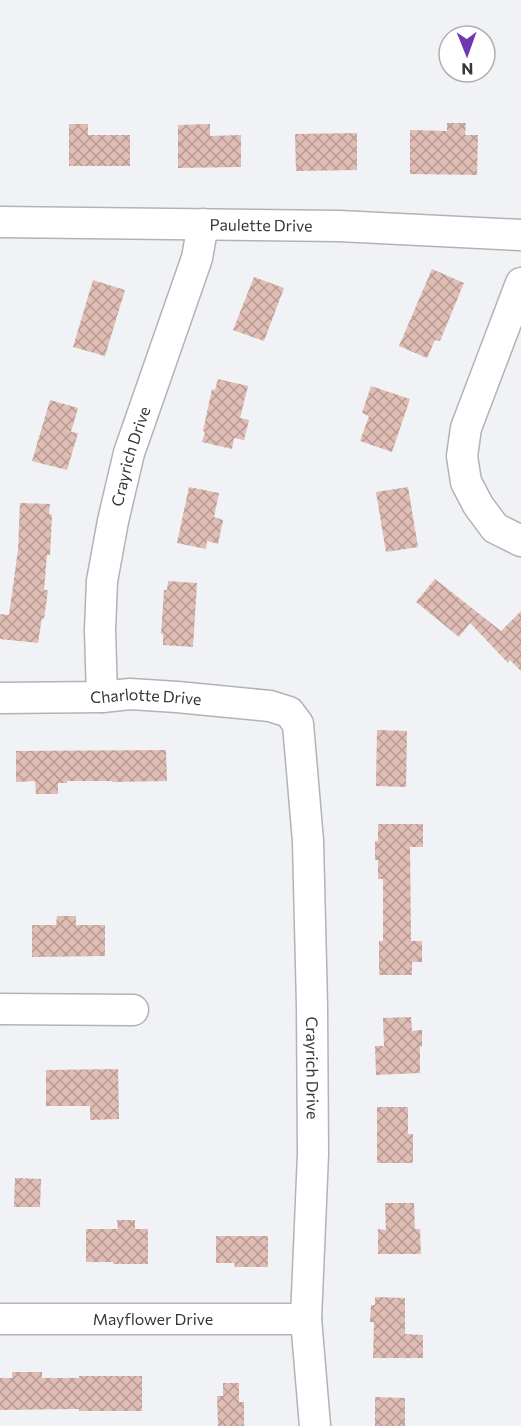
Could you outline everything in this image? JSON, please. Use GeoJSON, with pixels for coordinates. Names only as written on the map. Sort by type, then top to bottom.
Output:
{"type":"FeatureCollection","features":[{"type":"Feature","properties":{"kind":"street","name":"Paulette Drive"},"geometry":{"type":"LineString","coordinates":[[0,222],[339,226],[521,235]]}},
{"type":"Feature","properties":{"kind":"street","name":"Crayrich Drive"},"geometry":{"type":"LineString","coordinates":[[102,697],[100,630],[102,591],[113,521],[129,453],[197,258],[203,224]]}},
{"type":"Feature","properties":{"kind":"street"},"geometry":{"type":"LineString","coordinates":[[521,283],[466,428],[462,456],[466,482],[478,505],[495,528],[521,541]]}},
{"type":"Feature","properties":{"kind":"street","name":"Charlotte Drive"},"geometry":{"type":"LineString","coordinates":[[0,698],[102,697],[130,694],[270,706],[289,712]]}},
{"type":"Feature","properties":{"kind":"street","name":"Crayrich Drive"},"geometry":{"type":"LineString","coordinates":[[289,712],[298,724],[308,841],[313,1154],[306,1319],[315,1426]]}},
{"type":"Feature","properties":{"kind":"street"},"geometry":{"type":"LineString","coordinates":[[0,1009],[133,1010]]}},
{"type":"Feature","properties":{"kind":"street","name":"Mayflower Drive"},"geometry":{"type":"LineString","coordinates":[[0,1319],[306,1319]]}},
{"type":"Feature","properties":{"kind":"building"},"geometry":{"type":"Polygon","coordinates":[[[447,123],[466,123],[465,135],[478,135],[477,175],[410,174],[410,130],[447,131],[447,123]]]}},
{"type":"Feature","properties":{"kind":"building"},"geometry":{"type":"Polygon","coordinates":[[[69,124],[88,124],[88,135],[130,135],[130,166],[69,166],[69,124]]]}},
{"type":"Feature","properties":{"kind":"building"},"geometry":{"type":"Polygon","coordinates":[[[210,124],[210,136],[241,135],[241,167],[178,168],[178,125],[210,124]]]}},
{"type":"Feature","properties":{"kind":"building"},"geometry":{"type":"Polygon","coordinates":[[[357,133],[357,170],[296,171],[295,134],[357,133]]]}},
{"type":"Feature","properties":{"kind":"building"},"geometry":{"type":"Polygon","coordinates":[[[432,269],[464,283],[440,341],[435,340],[427,358],[399,346],[432,269]]]}},
{"type":"Feature","properties":{"kind":"building"},"geometry":{"type":"Polygon","coordinates":[[[254,277],[284,288],[264,341],[233,330],[254,277]]]}},
{"type":"Feature","properties":{"kind":"building"},"geometry":{"type":"Polygon","coordinates":[[[93,280],[125,290],[105,356],[73,347],[93,280]]]}},
{"type":"Feature","properties":{"kind":"building"},"geometry":{"type":"Polygon","coordinates":[[[218,379],[248,386],[240,418],[249,420],[244,440],[234,438],[232,449],[202,442],[212,389],[215,390],[218,379]]]}},
{"type":"Feature","properties":{"kind":"building"},"geometry":{"type":"Polygon","coordinates":[[[371,386],[410,399],[392,452],[360,441],[369,416],[362,413],[371,386]]]}},
{"type":"Feature","properties":{"kind":"building"},"geometry":{"type":"Polygon","coordinates":[[[50,400],[78,408],[71,432],[78,433],[67,470],[32,461],[50,400]]]}},
{"type":"Feature","properties":{"kind":"building"},"geometry":{"type":"Polygon","coordinates":[[[189,487],[219,493],[214,517],[223,520],[218,544],[207,541],[206,549],[177,543],[189,487]]]}},
{"type":"Feature","properties":{"kind":"building"},"geometry":{"type":"Polygon","coordinates":[[[408,487],[418,547],[386,552],[376,492],[408,487]]]}},
{"type":"Feature","properties":{"kind":"building"},"geometry":{"type":"Polygon","coordinates":[[[20,503],[50,504],[49,514],[52,515],[50,555],[47,555],[44,590],[48,590],[38,643],[0,639],[0,614],[9,615],[18,550],[20,503]]]}},
{"type":"Feature","properties":{"kind":"building"},"geometry":{"type":"Polygon","coordinates":[[[435,579],[501,631],[521,611],[521,671],[510,660],[508,663],[470,623],[459,637],[416,602],[435,579]]]}},
{"type":"Feature","properties":{"kind":"building"},"geometry":{"type":"Polygon","coordinates":[[[168,581],[197,583],[193,647],[163,645],[163,634],[161,634],[164,590],[167,590],[168,581]]]}},
{"type":"Feature","properties":{"kind":"building"},"geometry":{"type":"Polygon","coordinates":[[[377,730],[407,731],[406,787],[376,786],[377,730]]]}},
{"type":"Feature","properties":{"kind":"building"},"geometry":{"type":"Polygon","coordinates":[[[166,750],[167,781],[67,781],[67,783],[58,783],[58,794],[36,794],[35,781],[16,782],[16,751],[166,750]]]}},
{"type":"Feature","properties":{"kind":"building"},"geometry":{"type":"Polygon","coordinates":[[[378,824],[423,824],[423,847],[410,847],[411,941],[422,941],[422,962],[412,962],[412,975],[379,975],[379,941],[383,941],[383,879],[378,879],[378,860],[375,860],[378,824]]]}},
{"type":"Feature","properties":{"kind":"building"},"geometry":{"type":"Polygon","coordinates":[[[57,916],[76,916],[76,925],[105,925],[105,956],[32,957],[32,925],[56,925],[57,916]]]}},
{"type":"Feature","properties":{"kind":"building"},"geometry":{"type":"Polygon","coordinates":[[[411,1017],[412,1031],[422,1030],[420,1073],[376,1075],[375,1046],[384,1046],[383,1018],[411,1017]]]}},
{"type":"Feature","properties":{"kind":"building"},"geometry":{"type":"Polygon","coordinates":[[[118,1069],[119,1119],[90,1120],[90,1106],[46,1106],[46,1070],[118,1069]]]}},
{"type":"Feature","properties":{"kind":"building"},"geometry":{"type":"Polygon","coordinates":[[[377,1107],[408,1107],[408,1134],[413,1134],[413,1163],[377,1163],[377,1107]]]}},
{"type":"Feature","properties":{"kind":"building"},"geometry":{"type":"Polygon","coordinates":[[[15,1178],[41,1179],[40,1207],[14,1207],[15,1178]]]}},
{"type":"Feature","properties":{"kind":"building"},"geometry":{"type":"Polygon","coordinates":[[[385,1203],[414,1203],[415,1229],[420,1229],[421,1254],[378,1254],[378,1229],[386,1230],[385,1203]]]}},
{"type":"Feature","properties":{"kind":"building"},"geometry":{"type":"Polygon","coordinates":[[[117,1220],[135,1220],[135,1229],[148,1229],[148,1264],[86,1262],[86,1229],[118,1229],[117,1220]]]}},
{"type":"Feature","properties":{"kind":"building"},"geometry":{"type":"Polygon","coordinates":[[[216,1236],[268,1236],[268,1267],[235,1267],[234,1263],[216,1263],[216,1236]]]}},
{"type":"Feature","properties":{"kind":"building"},"geometry":{"type":"Polygon","coordinates":[[[375,1297],[405,1298],[405,1334],[423,1335],[423,1358],[373,1358],[374,1322],[370,1322],[371,1305],[375,1305],[375,1297]]]}},
{"type":"Feature","properties":{"kind":"building"},"geometry":{"type":"Polygon","coordinates":[[[12,1372],[42,1372],[42,1378],[142,1376],[142,1411],[0,1410],[0,1378],[12,1378],[12,1372]]]}},
{"type":"Feature","properties":{"kind":"building"},"geometry":{"type":"Polygon","coordinates":[[[223,1383],[239,1383],[239,1402],[244,1402],[244,1426],[218,1426],[217,1396],[223,1396],[223,1383]]]}},
{"type":"Feature","properties":{"kind":"building"},"geometry":{"type":"Polygon","coordinates":[[[375,1397],[405,1398],[405,1426],[375,1426],[375,1397]]]}}]}
